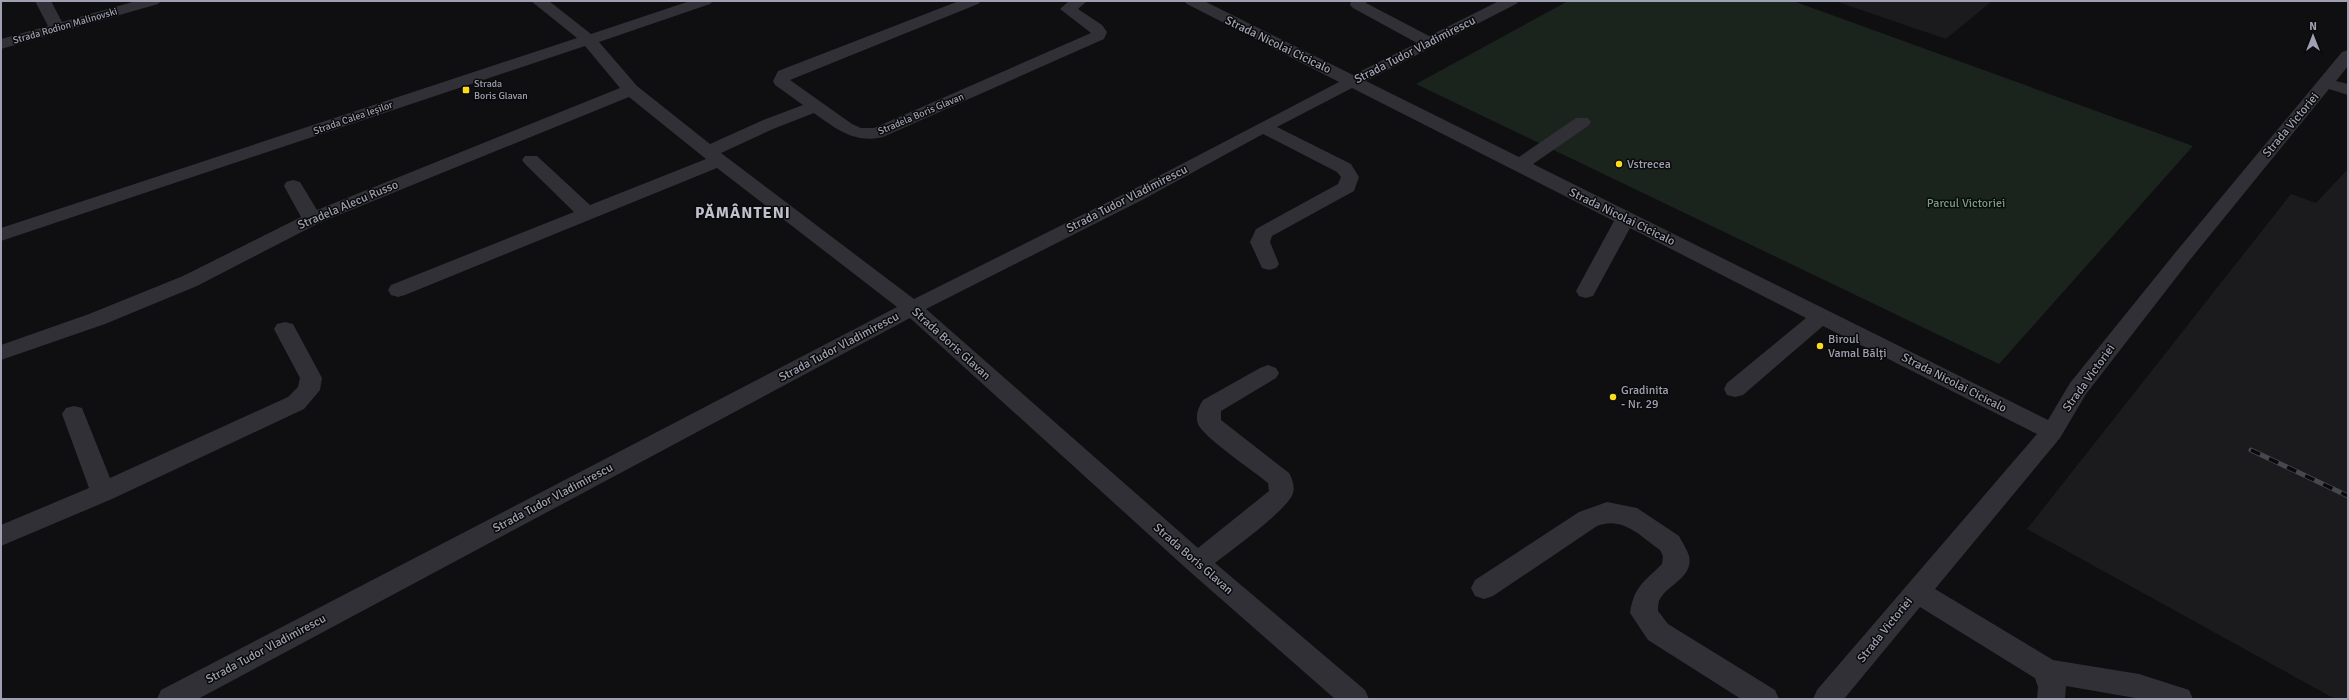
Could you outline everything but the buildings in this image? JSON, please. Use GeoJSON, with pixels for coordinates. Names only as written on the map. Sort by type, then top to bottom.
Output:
{"type":"FeatureCollection","features":[{"type":"Feature","properties":{"kind":"street"},"geometry":{"type":"LineString","coordinates":[[43,1],[58,29]]}},
{"type":"Feature","properties":{"kind":"street","name":"Strada Rodion Malinovski"},"geometry":{"type":"LineString","coordinates":[[1,44],[152,1]]}},
{"type":"Feature","properties":{"kind":"street","name":"Strada Boris Glavan"},"geometry":{"type":"LineString","coordinates":[[539,1],[588,39],[632,90],[713,156],[912,308],[1197,563],[1355,699]]}},
{"type":"Feature","properties":{"kind":"street","name":"Strada Calea Ieșilor"},"geometry":{"type":"LineString","coordinates":[[1,235],[705,1]]}},
{"type":"Feature","properties":{"kind":"street","name":"Stradela Boris Glavan"},"geometry":{"type":"LineString","coordinates":[[973,1],[784,74],[781,81],[815,107],[859,134],[877,134],[1098,36],[1096,28],[1068,9],[1079,1]]}},
{"type":"Feature","properties":{"kind":"street","name":"Strada Nicolai Cicicalo"},"geometry":{"type":"LineString","coordinates":[[1192,1],[2052,432]]}},
{"type":"Feature","properties":{"kind":"street"},"geometry":{"type":"LineString","coordinates":[[1359,1],[1358,5],[1428,42]]}},
{"type":"Feature","properties":{"kind":"street","name":"Strada Tudor Vladimirescu"},"geometry":{"type":"LineString","coordinates":[[171,699],[912,308],[1137,195],[1264,127],[1511,1]]}},
{"type":"Feature","properties":{"kind":"street","name":"Strada Victoriei"},"geometry":{"type":"LineString","coordinates":[[1827,699],[2052,432],[2078,389],[2182,257],[2348,55]]}},
{"type":"Feature","properties":{"kind":"street"},"geometry":{"type":"LineString","coordinates":[[2326,83],[2348,90]]}},
{"type":"Feature","properties":{"kind":"street","name":"Stradela Alecu Russo"},"geometry":{"type":"LineString","coordinates":[[1,354],[96,319],[190,281],[248,254],[312,219],[632,90]]}},
{"type":"Feature","properties":{"kind":"street"},"geometry":{"type":"LineString","coordinates":[[398,290],[588,213],[713,156],[767,125],[815,107]]}},
{"type":"Feature","properties":{"kind":"street"},"geometry":{"type":"LineString","coordinates":[[1520,166],[1582,122]]}},
{"type":"Feature","properties":{"kind":"street"},"geometry":{"type":"LineString","coordinates":[[1264,127],[1344,168],[1350,177],[1346,187],[1262,233],[1260,242],[1269,264]]}},
{"type":"Feature","properties":{"kind":"street"},"geometry":{"type":"LineString","coordinates":[[531,160],[588,213]]}},
{"type":"Feature","properties":{"kind":"street"},"geometry":{"type":"LineString","coordinates":[[293,186],[312,219]]}},
{"type":"Feature","properties":{"kind":"street"},"geometry":{"type":"LineString","coordinates":[[1586,291],[1625,219]]}},
{"type":"Feature","properties":{"kind":"street"},"geometry":{"type":"LineString","coordinates":[[1735,389],[1822,316]]}},
{"type":"Feature","properties":{"kind":"street"},"geometry":{"type":"LineString","coordinates":[[1,536],[102,492],[296,402],[309,390],[311,378],[285,329]]}},
{"type":"Feature","properties":{"kind":"street"},"geometry":{"type":"LineString","coordinates":[[1197,563],[1275,501],[1281,493],[1280,479],[1210,424],[1208,416],[1211,406],[1268,373]]}},
{"type":"Feature","properties":{"kind":"street"},"geometry":{"type":"LineString","coordinates":[[74,414],[102,492]]}},
{"type":"Feature","properties":{"kind":"street"},"geometry":{"type":"LineString","coordinates":[[1484,588],[1588,519],[1607,512],[1628,515],[1670,543],[1676,556],[1675,568],[1646,597],[1644,613],[1658,632],[1765,699]]}},
{"type":"Feature","properties":{"kind":"street"},"geometry":{"type":"LineString","coordinates":[[1916,592],[2047,672],[2139,686],[2179,699]]}},
{"type":"Feature","properties":{"kind":"street"},"geometry":{"type":"LineString","coordinates":[[2047,672],[2052,688],[2051,699]]}},
{"type":"Feature","properties":{"kind":"shaded area"},"geometry":{"type":"Polygon","coordinates":[[[1835,1],[1992,1],[1946,39],[1835,1]]]}},
{"type":"Feature","properties":{"kind":"shaded area"},"geometry":{"type":"Polygon","coordinates":[[[2348,169],[2348,699],[2335,699],[2027,529],[2291,194],[2316,203],[2348,169]]]}},
{"type":"Feature","properties":{"kind":"green space","name":"Parcul Victoriei"},"geometry":{"type":"Polygon","coordinates":[[[1568,1],[1793,1],[2193,146],[1999,364],[1416,84],[1568,1]]]}},
{"type":"Feature","properties":{"kind":"railway"},"geometry":{"type":"LineString","coordinates":[[2251,450],[2348,496]]}},
{"type":"Feature","properties":{"kind":"place","name":"Strada Boris Glavan"},"geometry":{"type":"Point","coordinates":[466,90]}},
{"type":"Feature","properties":{"kind":"place","name":"Vstrecea"},"geometry":{"type":"Point","coordinates":[1619,164]}},
{"type":"Feature","properties":{"kind":"place","name":"Biroul Vamal Bălți"},"geometry":{"type":"Point","coordinates":[1820,346]}},
{"type":"Feature","properties":{"kind":"place","name":"Gradinita - Nr. 29"},"geometry":{"type":"Point","coordinates":[1613,397]}},
{"type":"Feature","properties":{"kind":"district","name":"PĂMÂNTENI"},"geometry":{"type":"Point","coordinates":[743,213]}}]}
